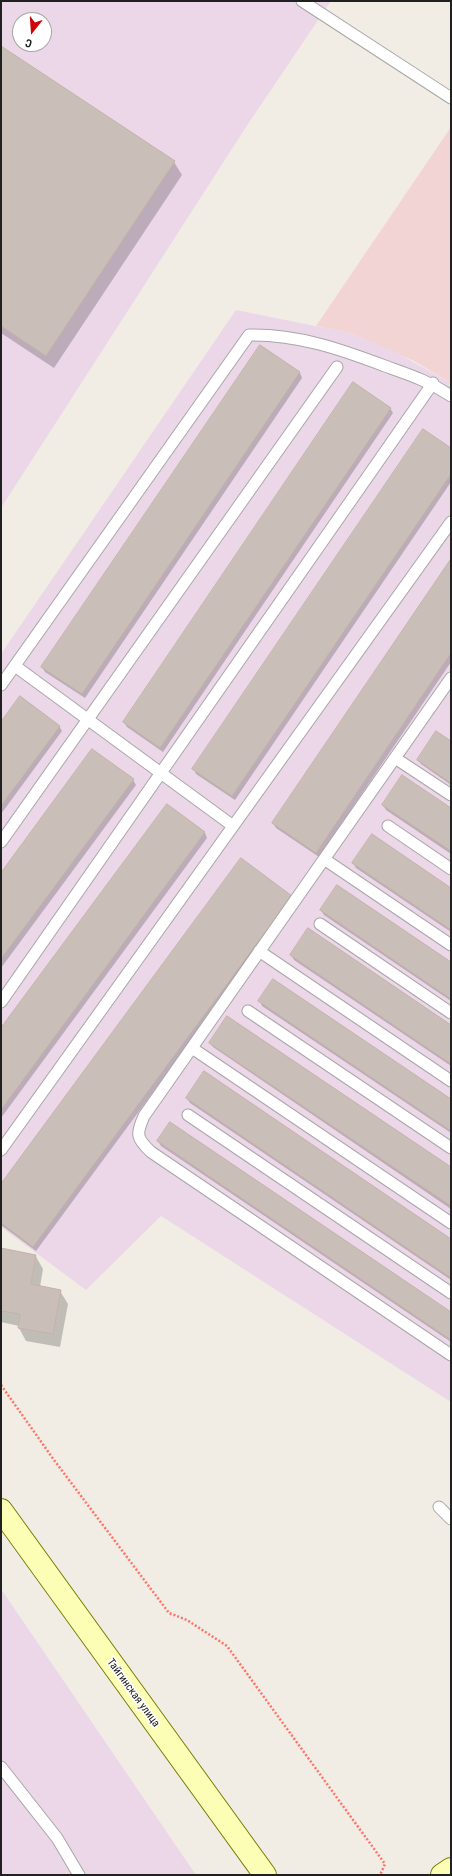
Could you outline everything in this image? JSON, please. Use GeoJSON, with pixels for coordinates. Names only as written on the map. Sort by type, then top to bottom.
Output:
{"type":"FeatureCollection","features":[{"type":"Feature","properties":{"kind":"main road","name":"Тайгинская улица"},"geometry":{"type":"LineString","coordinates":[[1,1510],[265,1875]]}},
{"type":"Feature","properties":{"kind":"main road"},"geometry":{"type":"LineString","coordinates":[[442,1875],[451,1868]]}},
{"type":"Feature","properties":{"kind":"lane"},"geometry":{"type":"LineString","coordinates":[[302,1],[451,98]]}},
{"type":"Feature","properties":{"kind":"lane"},"geometry":{"type":"LineString","coordinates":[[1,686],[249,335],[272,334],[315,342],[344,350],[433,384],[451,396]]}},
{"type":"Feature","properties":{"kind":"lane"},"geometry":{"type":"LineString","coordinates":[[1,842],[337,367]]}},
{"type":"Feature","properties":{"kind":"lane"},"geometry":{"type":"LineString","coordinates":[[1,1002],[433,384]]}},
{"type":"Feature","properties":{"kind":"lane"},"geometry":{"type":"LineString","coordinates":[[1,1150],[451,522]]}},
{"type":"Feature","properties":{"kind":"lane"},"geometry":{"type":"LineString","coordinates":[[15,666],[233,826]]}},
{"type":"Feature","properties":{"kind":"lane"},"geometry":{"type":"LineString","coordinates":[[451,678],[144,1116],[138,1131],[140,1143],[151,1152],[451,1355]]}},
{"type":"Feature","properties":{"kind":"lane"},"geometry":{"type":"LineString","coordinates":[[395,758],[451,795]]}},
{"type":"Feature","properties":{"kind":"lane"},"geometry":{"type":"LineString","coordinates":[[388,826],[451,869]]}},
{"type":"Feature","properties":{"kind":"lane"},"geometry":{"type":"LineString","coordinates":[[324,859],[451,946]]}},
{"type":"Feature","properties":{"kind":"lane"},"geometry":{"type":"LineString","coordinates":[[320,924],[451,1012]]}},
{"type":"Feature","properties":{"kind":"lane"},"geometry":{"type":"LineString","coordinates":[[259,951],[451,1081]]}},
{"type":"Feature","properties":{"kind":"lane"},"geometry":{"type":"LineString","coordinates":[[248,1011],[451,1148]]}},
{"type":"Feature","properties":{"kind":"lane"},"geometry":{"type":"LineString","coordinates":[[192,1048],[451,1223]]}},
{"type":"Feature","properties":{"kind":"lane"},"geometry":{"type":"LineString","coordinates":[[188,1115],[451,1293]]}},
{"type":"Feature","properties":{"kind":"lane"},"geometry":{"type":"LineString","coordinates":[[438,1507],[451,1519]]}},
{"type":"Feature","properties":{"kind":"lane"},"geometry":{"type":"LineString","coordinates":[[1,1767],[57,1838],[79,1875]]}},
{"type":"Feature","properties":{"kind":"path"},"geometry":{"type":"LineString","coordinates":[[1,1385],[54,1460],[169,1612],[187,1620],[227,1646],[385,1864],[380,1875]]}},
{"type":"Feature","properties":{"kind":"shaded area"},"geometry":{"type":"Polygon","coordinates":[[[1,1],[331,1],[246,127],[1,508],[1,1]]]}},
{"type":"Feature","properties":{"kind":"shaded area"},"geometry":{"type":"Polygon","coordinates":[[[451,127],[451,383],[414,361],[350,333],[316,326],[451,127]]]}},
{"type":"Feature","properties":{"kind":"shaded area"},"geometry":{"type":"Polygon","coordinates":[[[236,310],[350,333],[395,352],[451,383],[451,1402],[161,1216],[86,1290],[1,1227],[1,654],[236,310]]]}},
{"type":"Feature","properties":{"kind":"shaded area"},"geometry":{"type":"Polygon","coordinates":[[[1,1589],[196,1875],[1,1875],[1,1589]]]}},
{"type":"Feature","properties":{"kind":"building"},"geometry":{"type":"Polygon","coordinates":[[[1,46],[175,161],[46,356],[1,326],[1,46]]]}},
{"type":"Feature","properties":{"kind":"building"},"geometry":{"type":"Polygon","coordinates":[[[260,345],[300,372],[82,694],[41,667],[260,345]]]}},
{"type":"Feature","properties":{"kind":"building"},"geometry":{"type":"Polygon","coordinates":[[[353,382],[391,408],[160,748],[123,722],[353,382]]]}},
{"type":"Feature","properties":{"kind":"building"},"geometry":{"type":"Polygon","coordinates":[[[423,429],[451,448],[451,474],[232,796],[192,769],[423,429]]]}},
{"type":"Feature","properties":{"kind":"building"},"geometry":{"type":"Polygon","coordinates":[[[451,559],[451,653],[316,853],[272,823],[451,559]]]}},
{"type":"Feature","properties":{"kind":"building"},"geometry":{"type":"Polygon","coordinates":[[[20,696],[60,726],[1,806],[1,722],[20,696]]]}},
{"type":"Feature","properties":{"kind":"building"},"geometry":{"type":"Polygon","coordinates":[[[436,731],[451,741],[451,783],[417,760],[436,731]]]}},
{"type":"Feature","properties":{"kind":"building"},"geometry":{"type":"Polygon","coordinates":[[[92,749],[134,779],[1,959],[1,873],[92,749]]]}},
{"type":"Feature","properties":{"kind":"building"},"geometry":{"type":"Polygon","coordinates":[[[402,775],[451,808],[451,851],[382,805],[402,775]]]}},
{"type":"Feature","properties":{"kind":"building"},"geometry":{"type":"Polygon","coordinates":[[[167,804],[205,832],[1,1110],[1,1028],[167,804]]]}},
{"type":"Feature","properties":{"kind":"building"},"geometry":{"type":"Polygon","coordinates":[[[372,834],[451,888],[451,930],[352,863],[372,834]]]}},
{"type":"Feature","properties":{"kind":"building"},"geometry":{"type":"Polygon","coordinates":[[[241,858],[292,896],[33,1247],[1,1223],[1,1184],[241,858]]]}},
{"type":"Feature","properties":{"kind":"building"},"geometry":{"type":"Polygon","coordinates":[[[337,885],[451,962],[451,999],[320,910],[337,885]]]}},
{"type":"Feature","properties":{"kind":"building"},"geometry":{"type":"Polygon","coordinates":[[[308,928],[451,1025],[451,1064],[290,955],[308,928]]]}},
{"type":"Feature","properties":{"kind":"building"},"geometry":{"type":"Polygon","coordinates":[[[273,979],[451,1099],[451,1131],[258,1001],[273,979]]]}},
{"type":"Feature","properties":{"kind":"building"},"geometry":{"type":"Polygon","coordinates":[[[227,1016],[451,1167],[451,1206],[209,1043],[227,1016]]]}},
{"type":"Feature","properties":{"kind":"building"},"geometry":{"type":"Polygon","coordinates":[[[204,1071],[451,1239],[451,1278],[186,1098],[204,1071]]]}},
{"type":"Feature","properties":{"kind":"building"},"geometry":{"type":"Polygon","coordinates":[[[170,1122],[451,1312],[451,1340],[157,1141],[170,1122]]]}},
{"type":"Feature","properties":{"kind":"building"},"geometry":{"type":"Polygon","coordinates":[[[1,1248],[36,1255],[31,1284],[61,1290],[53,1334],[18,1328],[20,1314],[1,1311],[1,1248]]]}}]}
